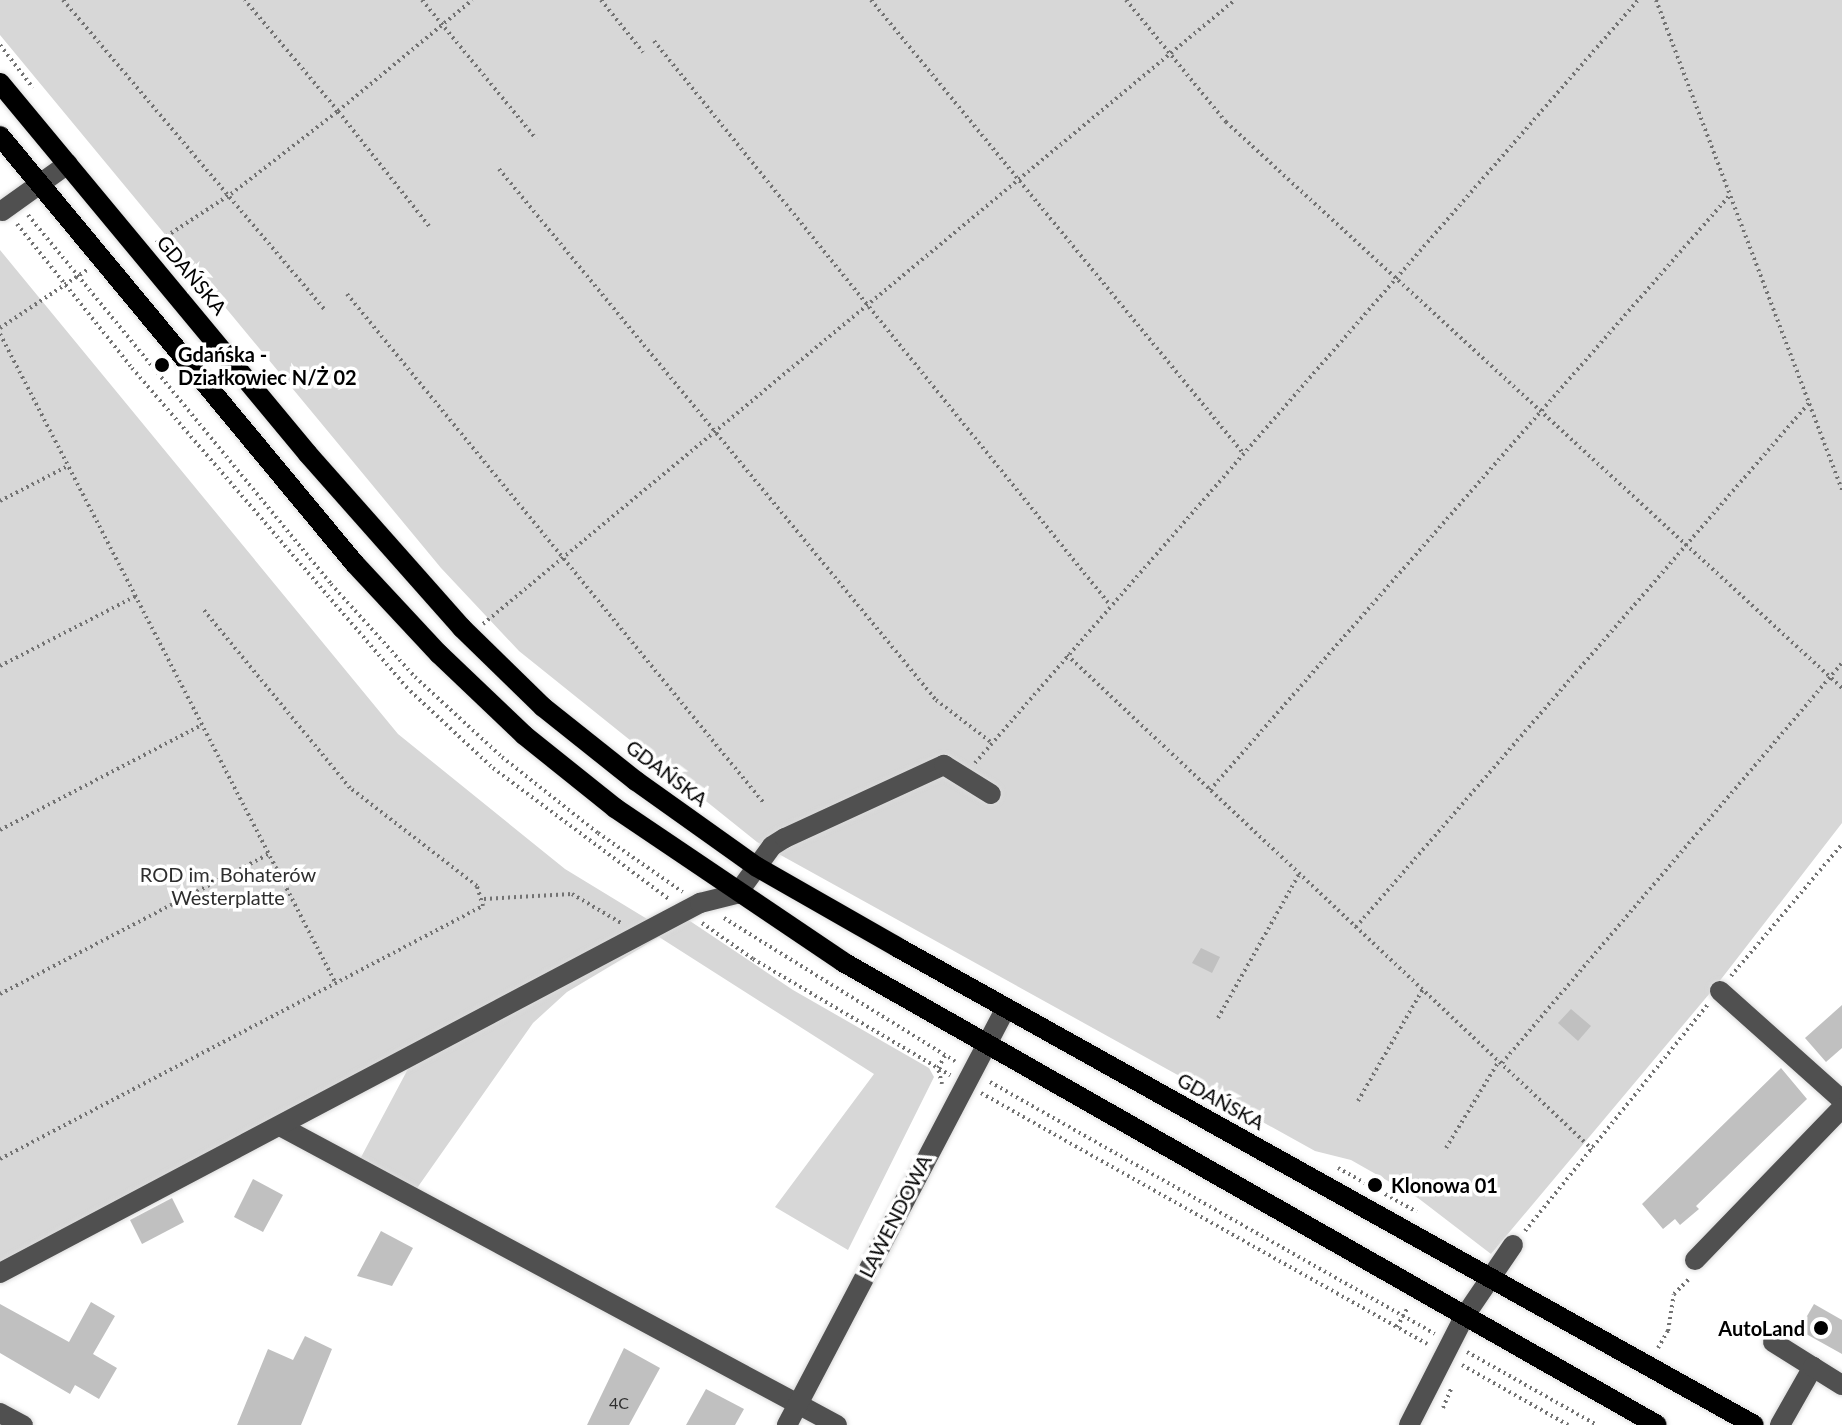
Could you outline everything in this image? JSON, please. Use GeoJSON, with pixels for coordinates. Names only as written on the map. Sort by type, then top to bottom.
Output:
{"type":"FeatureCollection","features":[{"type":"Feature","properties":{"kind":"main road","name":"GDAŃSKA"},"geometry":{"type":"LineString","coordinates":[[0,83],[68,164],[149,244],[308,454],[480,630],[543,707],[636,781],[757,867],[1754,1425]]}},
{"type":"Feature","properties":{"kind":"main road"},"geometry":{"type":"LineString","coordinates":[[0,136],[355,564],[439,654],[524,735],[737,894],[984,1045],[1657,1425]]}},
{"type":"Feature","properties":{"kind":"street"},"geometry":{"type":"LineString","coordinates":[[2,211],[41,187],[68,164]]}},
{"type":"Feature","properties":{"kind":"street"},"geometry":{"type":"LineString","coordinates":[[0,1273],[700,903],[737,894],[785,838],[944,765],[991,794]]}},
{"type":"Feature","properties":{"kind":"street"},"geometry":{"type":"LineString","coordinates":[[1720,991],[1842,1100]]}},
{"type":"Feature","properties":{"kind":"street","name":"LAWENDOWA"},"geometry":{"type":"LineString","coordinates":[[787,1425],[1006,1008]]}},
{"type":"Feature","properties":{"kind":"street"},"geometry":{"type":"LineString","coordinates":[[1695,1260],[1842,1108]]}},
{"type":"Feature","properties":{"kind":"street"},"geometry":{"type":"LineString","coordinates":[[280,1126],[837,1425]]}},
{"type":"Feature","properties":{"kind":"street"},"geometry":{"type":"LineString","coordinates":[[1409,1425],[1464,1317],[1488,1276],[1513,1245]]}},
{"type":"Feature","properties":{"kind":"street"},"geometry":{"type":"LineString","coordinates":[[1773,1342],[1842,1385]]}},
{"type":"Feature","properties":{"kind":"street"},"geometry":{"type":"LineString","coordinates":[[1780,1425],[1813,1367]]}},
{"type":"Feature","properties":{"kind":"street"},"geometry":{"type":"LineString","coordinates":[[0,1413],[23,1425]]}},
{"type":"Feature","properties":{"kind":"path"},"geometry":{"type":"LineString","coordinates":[[63,0],[326,311]]}},
{"type":"Feature","properties":{"kind":"path"},"geometry":{"type":"LineString","coordinates":[[245,0],[429,226]]}},
{"type":"Feature","properties":{"kind":"path"},"geometry":{"type":"LineString","coordinates":[[422,0],[536,139]]}},
{"type":"Feature","properties":{"kind":"path"},"geometry":{"type":"LineString","coordinates":[[164,255],[149,244],[229,196],[472,0]]}},
{"type":"Feature","properties":{"kind":"path"},"geometry":{"type":"LineString","coordinates":[[601,0],[643,52]]}},
{"type":"Feature","properties":{"kind":"path"},"geometry":{"type":"LineString","coordinates":[[871,0],[1243,453]]}},
{"type":"Feature","properties":{"kind":"path"},"geometry":{"type":"LineString","coordinates":[[1126,0],[1226,122],[1842,688]]}},
{"type":"Feature","properties":{"kind":"path"},"geometry":{"type":"LineString","coordinates":[[472,613],[480,630],[1235,0]]}},
{"type":"Feature","properties":{"kind":"path"},"geometry":{"type":"LineString","coordinates":[[963,777],[1638,0]]}},
{"type":"Feature","properties":{"kind":"path"},"geometry":{"type":"LineString","coordinates":[[1656,0],[1842,490]]}},
{"type":"Feature","properties":{"kind":"path"},"geometry":{"type":"LineString","coordinates":[[654,41],[1110,605]]}},
{"type":"Feature","properties":{"kind":"path"},"geometry":{"type":"LineString","coordinates":[[499,169],[936,700],[992,743]]}},
{"type":"Feature","properties":{"kind":"path"},"geometry":{"type":"LineString","coordinates":[[1210,790],[1730,195]]}},
{"type":"Feature","properties":{"kind":"path"},"geometry":{"type":"LineString","coordinates":[[103,259],[0,331],[336,984]]}},
{"type":"Feature","properties":{"kind":"path"},"geometry":{"type":"LineString","coordinates":[[347,294],[763,802]]}},
{"type":"Feature","properties":{"kind":"path"},"geometry":{"type":"LineString","coordinates":[[1356,927],[1809,403]]}},
{"type":"Feature","properties":{"kind":"path"},"geometry":{"type":"LineString","coordinates":[[0,501],[68,466]]}},
{"type":"Feature","properties":{"kind":"path"},"geometry":{"type":"LineString","coordinates":[[0,666],[136,596]]}},
{"type":"Feature","properties":{"kind":"path"},"geometry":{"type":"LineString","coordinates":[[204,610],[350,788],[456,867],[484,899]]}},
{"type":"Feature","properties":{"kind":"path"},"geometry":{"type":"LineString","coordinates":[[1067,655],[1592,1149]]}},
{"type":"Feature","properties":{"kind":"path"},"geometry":{"type":"LineString","coordinates":[[1446,1148],[1500,1062],[1842,663]]}},
{"type":"Feature","properties":{"kind":"path"},"geometry":{"type":"LineString","coordinates":[[0,830],[202,725]]}},
{"type":"Feature","properties":{"kind":"path"},"geometry":{"type":"LineString","coordinates":[[1513,1245],[1842,844]]}},
{"type":"Feature","properties":{"kind":"path"},"geometry":{"type":"LineString","coordinates":[[0,994],[269,854]]}},
{"type":"Feature","properties":{"kind":"path"},"geometry":{"type":"LineString","coordinates":[[1218,1018],[1299,874]]}},
{"type":"Feature","properties":{"kind":"path"},"geometry":{"type":"LineString","coordinates":[[484,899],[572,894],[640,936]]}},
{"type":"Feature","properties":{"kind":"path"},"geometry":{"type":"LineString","coordinates":[[0,1159],[479,910],[484,899]]}},
{"type":"Feature","properties":{"kind":"path"},"geometry":{"type":"LineString","coordinates":[[700,903],[971,1071],[1597,1425]]}},
{"type":"Feature","properties":{"kind":"path"},"geometry":{"type":"LineString","coordinates":[[1358,1101],[1423,989]]}},
{"type":"Feature","properties":{"kind":"path"},"geometry":{"type":"LineString","coordinates":[[1325,1164],[1362,1178],[1423,1217]]}},
{"type":"Feature","properties":{"kind":"path"},"geometry":{"type":"LineString","coordinates":[[1654,1353],[1668,1331],[1674,1294],[1701,1267],[1695,1260]]}},
{"type":"Feature","properties":{"kind":"green space"},"geometry":{"type":"Polygon","coordinates":[[[0,0],[1842,0],[1842,823],[1715,987],[1491,1254],[1418,1198],[1351,1160],[1315,1151],[757,842],[519,651],[441,568],[0,35],[0,0]]]}},
{"type":"Feature","properties":{"kind":"green space","name":"ROD im. Bohaterów Westerplatte"},"geometry":{"type":"Polygon","coordinates":[[[0,250],[398,734],[565,869],[652,922],[0,1263],[0,250]]]}},
{"type":"Feature","properties":{"kind":"green space"},"geometry":{"type":"Polygon","coordinates":[[[684,917],[793,990],[929,1068],[934,1077],[848,1250],[775,1207],[874,1074],[659,937],[567,992],[533,1023],[415,1191],[359,1161],[409,1067],[684,917]]]}},
{"type":"Feature","properties":{"kind":"building"},"geometry":{"type":"Polygon","coordinates":[[[1201,948],[1220,957],[1212,973],[1192,963],[1201,948]]]}},
{"type":"Feature","properties":{"kind":"building"},"geometry":{"type":"Polygon","coordinates":[[[1842,1005],[1842,1048],[1826,1062],[1805,1038],[1842,1005]]]}},
{"type":"Feature","properties":{"kind":"building"},"geometry":{"type":"Polygon","coordinates":[[[1571,1009],[1591,1026],[1578,1041],[1558,1023],[1571,1009]]]}},
{"type":"Feature","properties":{"kind":"building"},"geometry":{"type":"Polygon","coordinates":[[[1781,1068],[1807,1099],[1696,1206],[1699,1209],[1680,1225],[1675,1219],[1663,1229],[1642,1204],[1781,1068]]]}},
{"type":"Feature","properties":{"kind":"building"},"geometry":{"type":"Polygon","coordinates":[[[253,1179],[283,1195],[263,1232],[234,1217],[253,1179]]]}},
{"type":"Feature","properties":{"kind":"building"},"geometry":{"type":"Polygon","coordinates":[[[172,1198],[184,1222],[142,1244],[130,1220],[172,1198]]]}},
{"type":"Feature","properties":{"kind":"building"},"geometry":{"type":"Polygon","coordinates":[[[381,1231],[413,1248],[392,1286],[357,1276],[381,1231]]]}},
{"type":"Feature","properties":{"kind":"building"},"geometry":{"type":"Polygon","coordinates":[[[91,1302],[115,1316],[93,1354],[117,1368],[99,1399],[75,1385],[70,1394],[0,1353],[0,1304],[69,1342],[91,1302]]]}},
{"type":"Feature","properties":{"kind":"building","name":"AutoLand"},"geometry":{"type":"Polygon","coordinates":[[[1814,1304],[1842,1320],[1842,1354],[1799,1330],[1814,1304]]]}},
{"type":"Feature","properties":{"kind":"building"},"geometry":{"type":"Polygon","coordinates":[[[305,1336],[332,1349],[301,1425],[237,1425],[268,1349],[293,1360],[305,1336]]]}},
{"type":"Feature","properties":{"kind":"building"},"geometry":{"type":"Polygon","coordinates":[[[624,1348],[660,1368],[629,1425],[587,1425],[624,1348]]]}},
{"type":"Feature","properties":{"kind":"building"},"geometry":{"type":"Polygon","coordinates":[[[706,1389],[744,1409],[735,1425],[686,1425],[706,1389]]]}},
{"type":"Feature","properties":{"kind":"place","name":"Gdańska - Działkowiec N/Ż 02"},"geometry":{"type":"Point","coordinates":[162,365]}},
{"type":"Feature","properties":{"kind":"place","name":"Klonowa 01"},"geometry":{"type":"Point","coordinates":[1375,1185]}},
{"type":"Feature","properties":{"kind":"place","name":"AutoLand"},"geometry":{"type":"Point","coordinates":[1821,1328]}}]}
